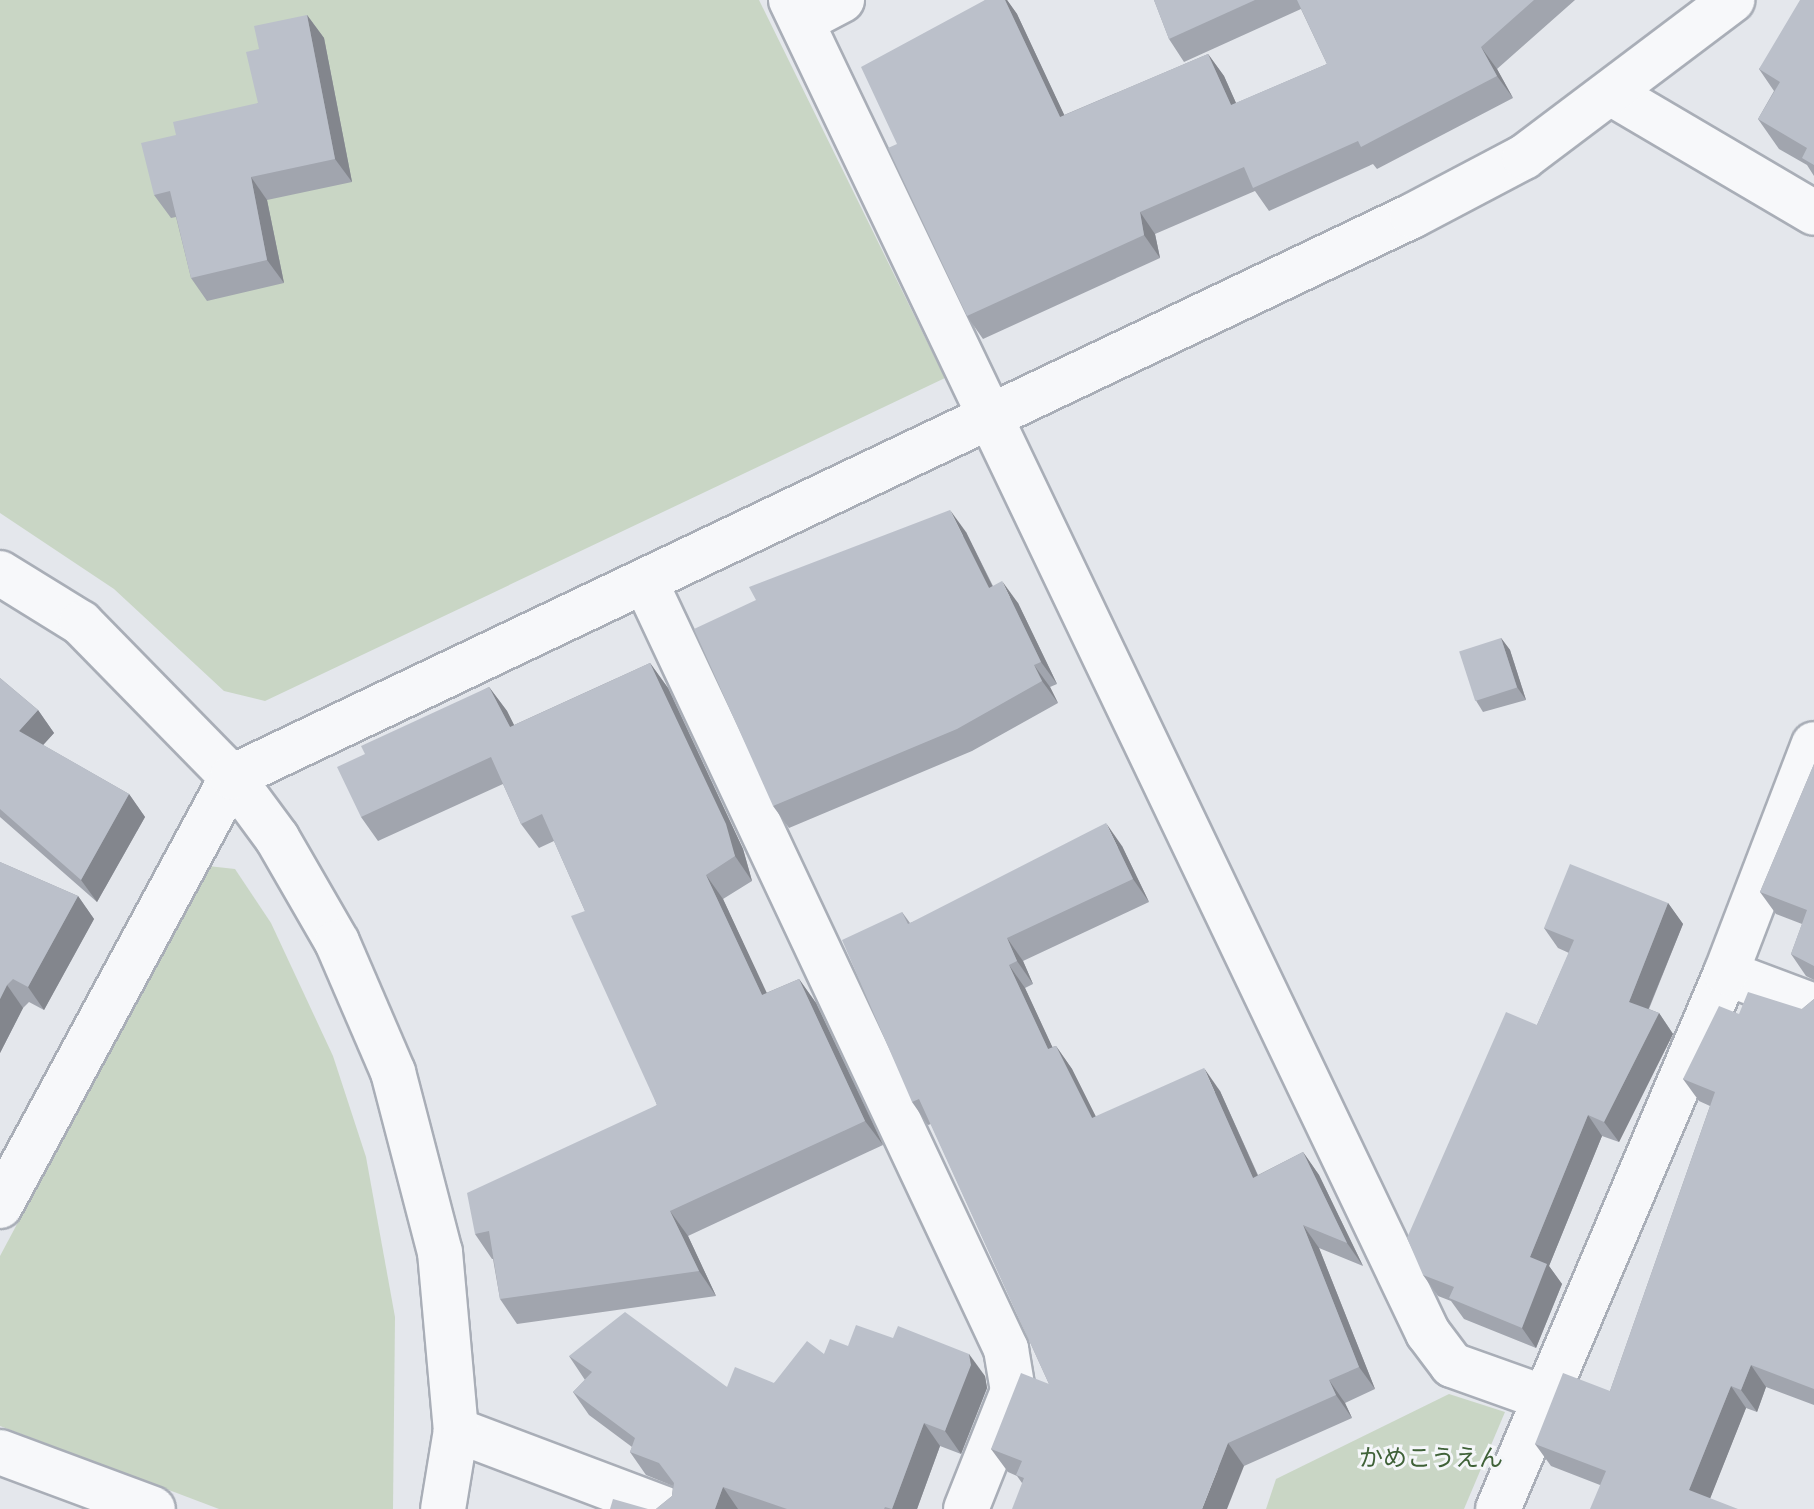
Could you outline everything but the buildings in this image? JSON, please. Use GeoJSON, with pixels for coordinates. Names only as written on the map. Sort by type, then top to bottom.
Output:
{"type":"FeatureCollection","features":[{"type":"Feature","properties":{"kind":"street"},"geometry":{"type":"LineString","coordinates":[[842,0],[798,10],[989,417],[1428,1333],[1452,1365],[1542,1397]]}},
{"type":"Feature","properties":{"kind":"street"},"geometry":{"type":"LineString","coordinates":[[0,1206],[232,777],[1412,216],[1524,157],[1614,95],[1732,0]]}},
{"type":"Feature","properties":{"kind":"street"},"geometry":{"type":"LineString","coordinates":[[1614,95],[1814,213]]}},
{"type":"Feature","properties":{"kind":"street"},"geometry":{"type":"LineString","coordinates":[[0,573],[81,623],[232,777],[277,838],[337,942],[393,1072],[440,1252],[456,1430],[443,1509]]}},
{"type":"Feature","properties":{"kind":"street"},"geometry":{"type":"LineString","coordinates":[[645,581],[1006,1349],[1013,1391],[966,1509]]}},
{"type":"Feature","properties":{"kind":"street"},"geometry":{"type":"LineString","coordinates":[[1498,1509],[1542,1397],[1726,973],[1814,744]]}},
{"type":"Feature","properties":{"kind":"street"},"geometry":{"type":"LineString","coordinates":[[1726,973],[1814,1006]]}},
{"type":"Feature","properties":{"kind":"street"},"geometry":{"type":"LineString","coordinates":[[456,1430],[665,1509]]}},
{"type":"Feature","properties":{"kind":"street"},"geometry":{"type":"LineString","coordinates":[[0,1452],[153,1509]]}},
{"type":"Feature","properties":{"kind":"green space"},"geometry":{"type":"Polygon","coordinates":[[[0,0],[759,0],[945,378],[265,701],[224,691],[114,589],[0,513],[0,0]]]}},
{"type":"Feature","properties":{"kind":"green space"},"geometry":{"type":"Polygon","coordinates":[[[208,866],[235,869],[271,923],[333,1056],[366,1157],[395,1317],[393,1509],[219,1509],[0,1426],[0,1256],[208,866]]]}},
{"type":"Feature","properties":{"kind":"green space","name":"かめこうえん"},"geometry":{"type":"Polygon","coordinates":[[[1449,1394],[1505,1412],[1464,1509],[1266,1509],[1276,1479],[1449,1394]]]}}]}
